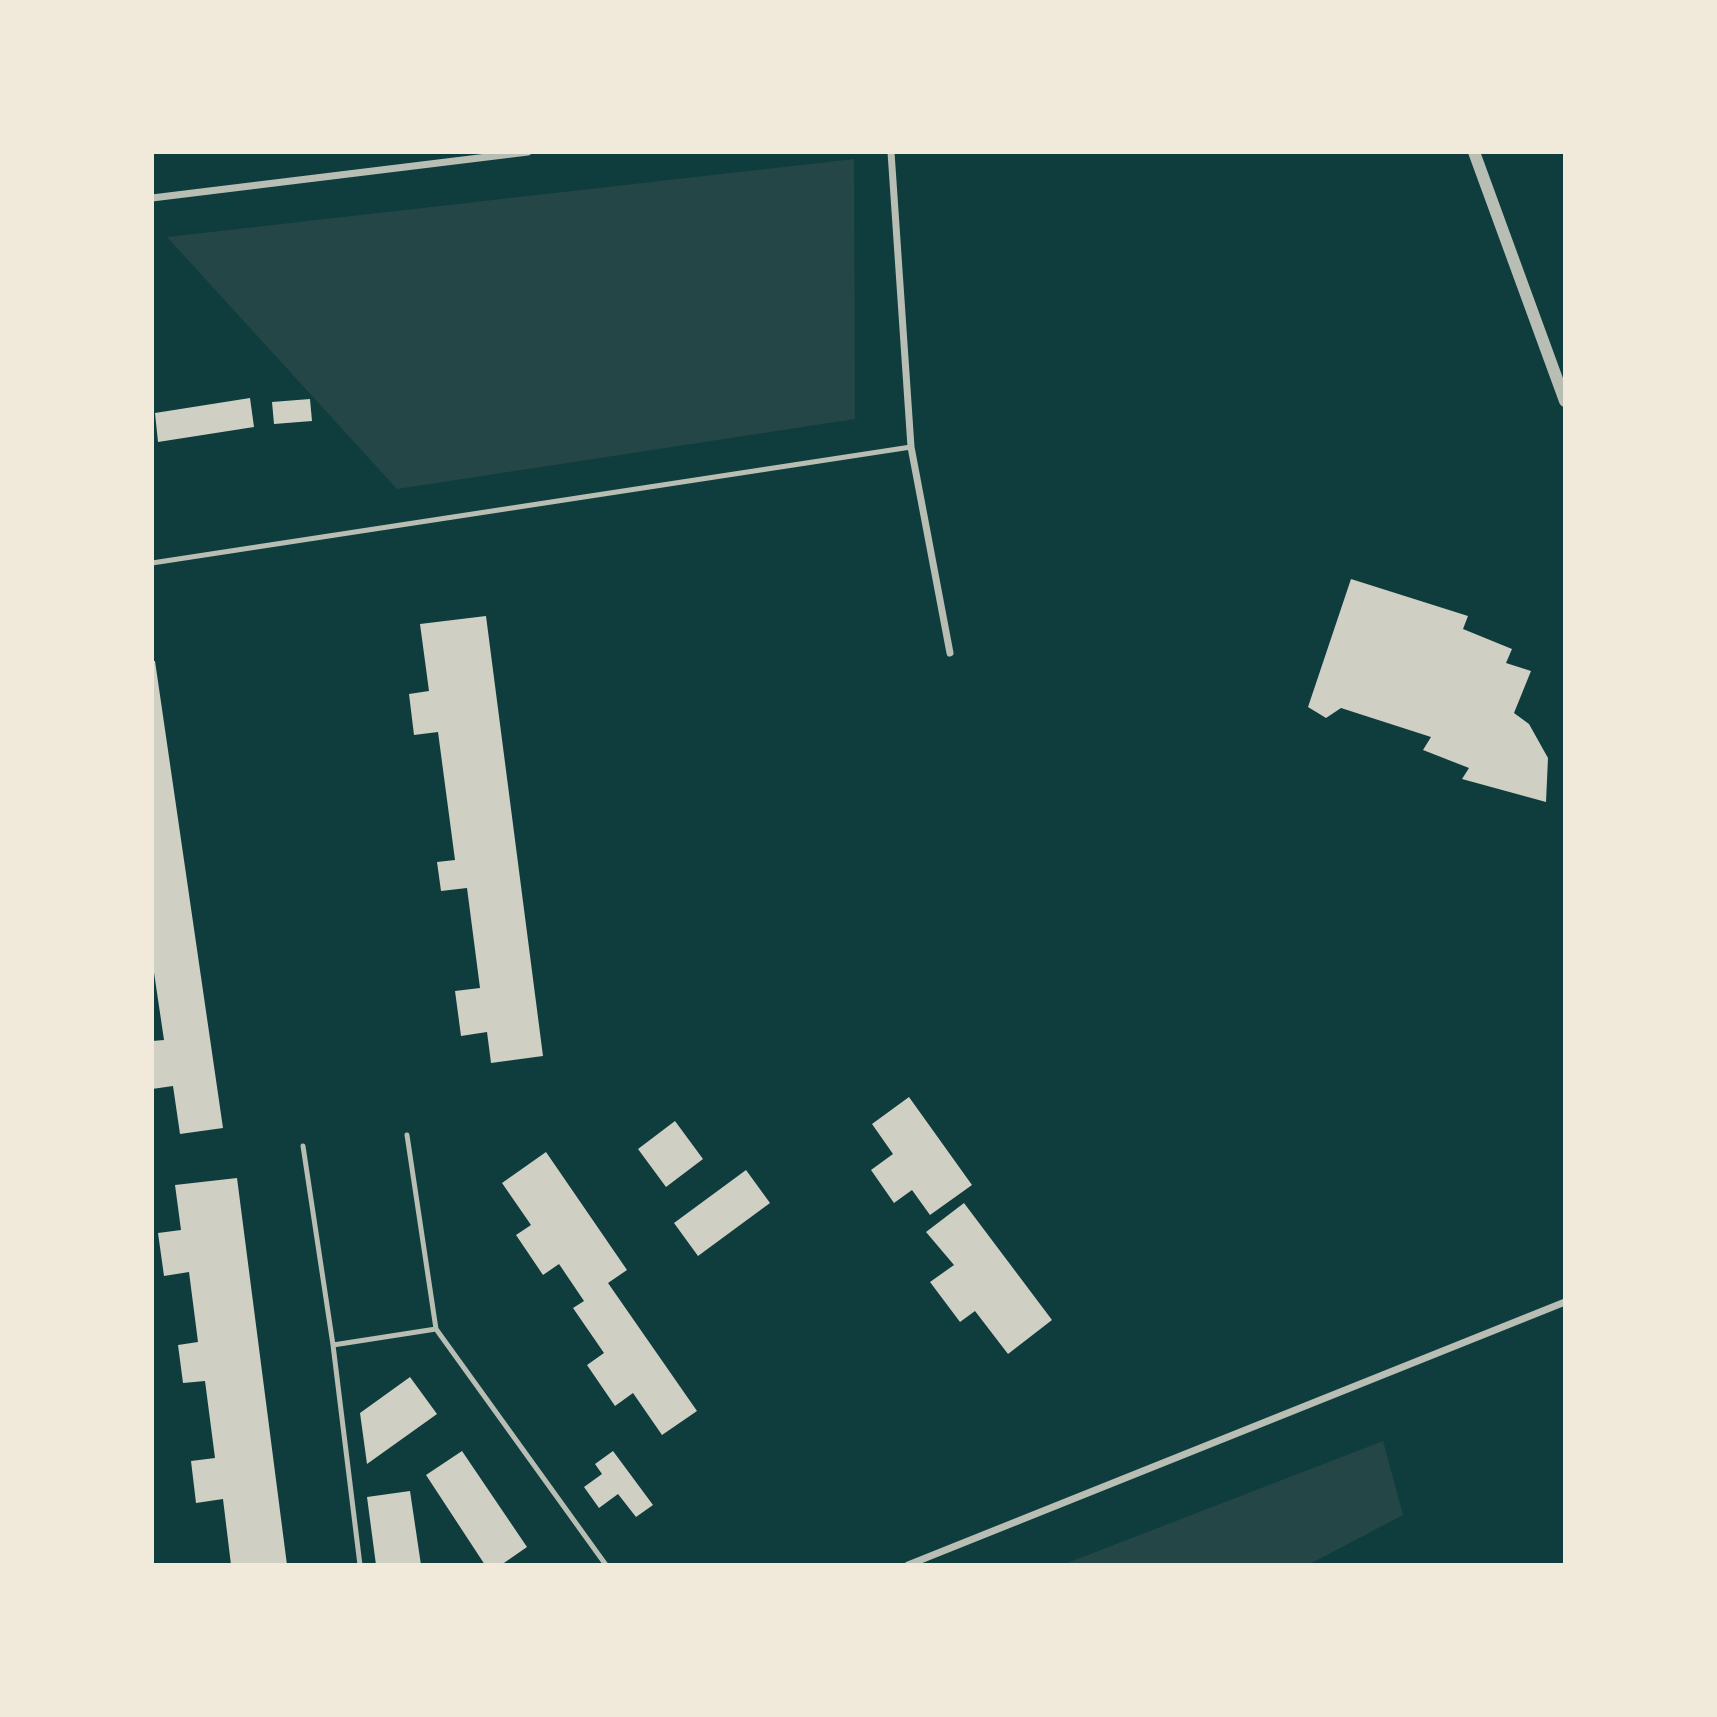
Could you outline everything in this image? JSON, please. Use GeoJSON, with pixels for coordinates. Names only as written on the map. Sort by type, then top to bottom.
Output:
{"type":"FeatureCollection","features":[{"type":"Feature","properties":{"kind":"street"},"geometry":{"type":"LineString","coordinates":[[152,198],[528,152]]}},
{"type":"Feature","properties":{"kind":"street"},"geometry":{"type":"LineString","coordinates":[[891,152],[911,447],[950,653]]}},
{"type":"Feature","properties":{"kind":"street"},"geometry":{"type":"LineString","coordinates":[[1474,152],[1565,401]]}},
{"type":"Feature","properties":{"kind":"street"},"geometry":{"type":"LineString","coordinates":[[908,1565],[1565,1302]]}},
{"type":"Feature","properties":{"kind":"lane"},"geometry":{"type":"LineString","coordinates":[[152,563],[911,447]]}},
{"type":"Feature","properties":{"kind":"lane"},"geometry":{"type":"LineString","coordinates":[[407,1135],[436,1329],[606,1565]]}},
{"type":"Feature","properties":{"kind":"lane"},"geometry":{"type":"LineString","coordinates":[[303,1146],[333,1345],[360,1565]]}},
{"type":"Feature","properties":{"kind":"lane"},"geometry":{"type":"LineString","coordinates":[[333,1345],[436,1329]]}},
{"type":"Feature","properties":{"kind":"shaded area"},"geometry":{"type":"Polygon","coordinates":[[[854,159],[855,419],[397,489],[167,237],[854,159]]]}},
{"type":"Feature","properties":{"kind":"shaded area"},"geometry":{"type":"Polygon","coordinates":[[[1383,1441],[1403,1515],[1308,1565],[1062,1565],[1383,1441]]]}},
{"type":"Feature","properties":{"kind":"building"},"geometry":{"type":"Polygon","coordinates":[[[250,398],[254,427],[158,442],[155,413],[250,398]]]}},
{"type":"Feature","properties":{"kind":"building"},"geometry":{"type":"Polygon","coordinates":[[[310,399],[312,421],[274,424],[272,402],[310,399]]]}},
{"type":"Feature","properties":{"kind":"building"},"geometry":{"type":"Polygon","coordinates":[[[1351,579],[1468,616],[1463,629],[1512,649],[1506,663],[1531,671],[1514,713],[1529,724],[1548,758],[1546,802],[1462,779],[1469,768],[1423,750],[1431,737],[1341,708],[1326,718],[1308,707],[1351,579]]]}},
{"type":"Feature","properties":{"kind":"building"},"geometry":{"type":"Polygon","coordinates":[[[486,616],[543,1056],[491,1063],[487,1032],[461,1036],[455,991],[480,988],[467,888],[441,891],[437,862],[455,860],[438,732],[414,735],[409,694],[429,691],[420,624],[486,616]]]}},
{"type":"Feature","properties":{"kind":"building"},"geometry":{"type":"Polygon","coordinates":[[[152,661],[155,661],[223,1128],[180,1134],[173,1086],[152,1089],[152,1041],[164,1040],[152,959],[152,661]]]}},
{"type":"Feature","properties":{"kind":"building"},"geometry":{"type":"Polygon","coordinates":[[[909,1097],[972,1185],[930,1215],[912,1190],[894,1203],[871,1170],[893,1154],[872,1124],[909,1097]]]}},
{"type":"Feature","properties":{"kind":"building"},"geometry":{"type":"Polygon","coordinates":[[[675,1121],[703,1159],[666,1187],[638,1149],[675,1121]]]}},
{"type":"Feature","properties":{"kind":"building"},"geometry":{"type":"Polygon","coordinates":[[[546,1152],[627,1270],[608,1283],[697,1411],[662,1435],[633,1393],[615,1406],[587,1365],[604,1353],[573,1308],[584,1301],[559,1264],[543,1275],[516,1235],[531,1225],[502,1183],[546,1152]]]}},
{"type":"Feature","properties":{"kind":"building"},"geometry":{"type":"Polygon","coordinates":[[[746,1170],[770,1203],[698,1256],[674,1223],[746,1170]]]}},
{"type":"Feature","properties":{"kind":"building"},"geometry":{"type":"Polygon","coordinates":[[[237,1178],[287,1565],[231,1565],[223,1499],[196,1503],[191,1461],[215,1458],[205,1381],[183,1383],[178,1345],[198,1342],[189,1272],[164,1276],[158,1233],[181,1230],[175,1185],[237,1178]]]}},
{"type":"Feature","properties":{"kind":"building"},"geometry":{"type":"Polygon","coordinates":[[[964,1203],[1052,1320],[1008,1354],[975,1311],[960,1322],[930,1282],[954,1265],[926,1232],[964,1203]]]}},
{"type":"Feature","properties":{"kind":"building"},"geometry":{"type":"Polygon","coordinates":[[[410,1377],[437,1414],[367,1464],[360,1413],[410,1377]]]}},
{"type":"Feature","properties":{"kind":"building"},"geometry":{"type":"Polygon","coordinates":[[[462,1451],[527,1547],[501,1565],[485,1565],[426,1475],[462,1451]]]}},
{"type":"Feature","properties":{"kind":"building"},"geometry":{"type":"Polygon","coordinates":[[[613,1451],[653,1505],[636,1517],[618,1494],[599,1508],[584,1487],[602,1474],[595,1464],[613,1451]]]}},
{"type":"Feature","properties":{"kind":"building"},"geometry":{"type":"Polygon","coordinates":[[[410,1491],[421,1565],[376,1565],[367,1497],[410,1491]]]}}]}
